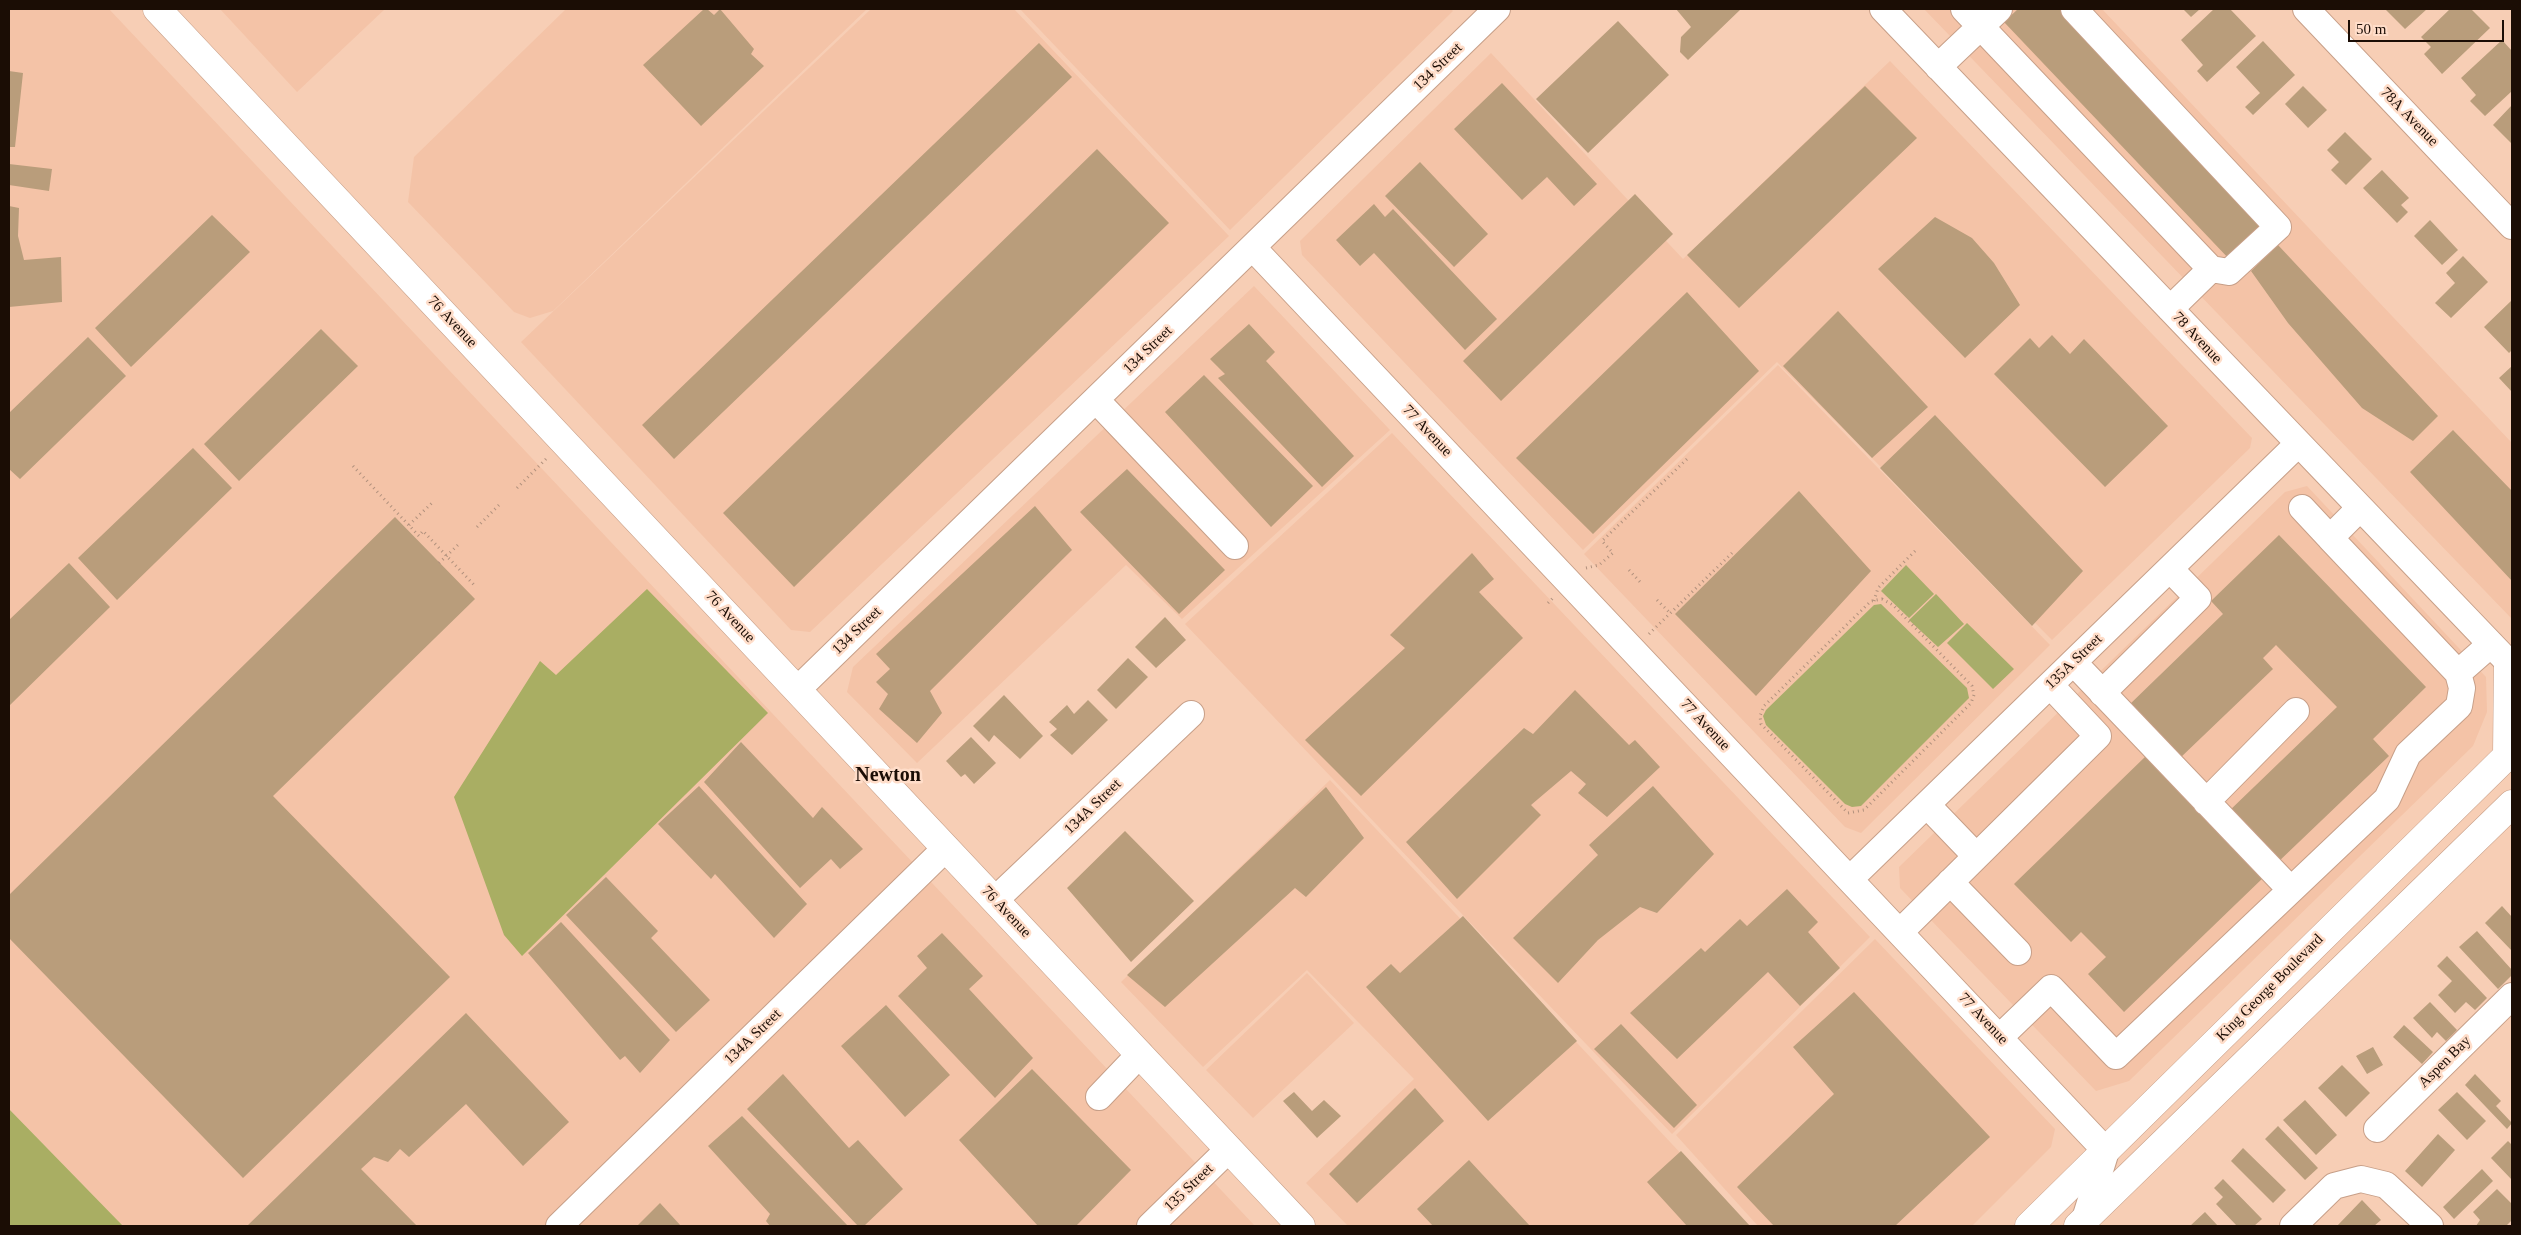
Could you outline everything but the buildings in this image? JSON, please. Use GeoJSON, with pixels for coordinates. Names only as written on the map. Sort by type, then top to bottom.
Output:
{"type":"FeatureCollection","features":[{"type":"Feature","properties":{"kind":"main road","name":"76 Avenue"},"geometry":{"type":"LineString","coordinates":[[157,9],[798,689],[1300,1226]]}},
{"type":"Feature","properties":{"kind":"main road"},"geometry":{"type":"LineString","coordinates":[[2506,659],[2510,754]]}},
{"type":"Feature","properties":{"kind":"main road","name":"King George Boulevard"},"geometry":{"type":"LineString","coordinates":[[2029,1226],[2510,754]]}},
{"type":"Feature","properties":{"kind":"main road"},"geometry":{"type":"LineString","coordinates":[[2081,1223],[2512,804]]}},
{"type":"Feature","properties":{"kind":"street","name":"134 Street"},"geometry":{"type":"LineString","coordinates":[[798,689],[1498,9]]}},
{"type":"Feature","properties":{"kind":"street","name":"78 Avenue"},"geometry":{"type":"LineString","coordinates":[[1883,9],[2506,659]]}},
{"type":"Feature","properties":{"kind":"street"},"geometry":{"type":"LineString","coordinates":[[1938,67],[1981,15],[2210,269],[2229,272],[2278,227],[2074,9]]}},
{"type":"Feature","properties":{"kind":"street","name":"78A Avenue"},"geometry":{"type":"LineString","coordinates":[[2306,9],[2512,226]]}},
{"type":"Feature","properties":{"kind":"street","name":"77 Avenue"},"geometry":{"type":"LineString","coordinates":[[1253,248],[2106,1150]]}},
{"type":"Feature","properties":{"kind":"street"},"geometry":{"type":"LineString","coordinates":[[2170,308],[2210,269]]}},
{"type":"Feature","properties":{"kind":"street"},"geometry":{"type":"LineString","coordinates":[[1096,400],[1235,546]]}},
{"type":"Feature","properties":{"kind":"street","name":"135A Street"},"geometry":{"type":"LineString","coordinates":[[1850,879],[2298,444]]}},
{"type":"Feature","properties":{"kind":"street"},"geometry":{"type":"LineString","coordinates":[[2000,1037],[2051,988],[2116,1056],[2387,799],[2408,754],[2459,706],[2462,688],[2458,673],[2302,508]]}},
{"type":"Feature","properties":{"kind":"street"},"geometry":{"type":"LineString","coordinates":[[2330,538],[2360,508]]}},
{"type":"Feature","properties":{"kind":"street"},"geometry":{"type":"LineString","coordinates":[[2102,693],[2198,598],[2170,569]]}},
{"type":"Feature","properties":{"kind":"street"},"geometry":{"type":"LineString","coordinates":[[2458,673],[2506,659]]}},
{"type":"Feature","properties":{"kind":"street"},"geometry":{"type":"LineString","coordinates":[[2074,663],[2291,890]]}},
{"type":"Feature","properties":{"kind":"street"},"geometry":{"type":"LineString","coordinates":[[1900,932],[2098,736],[2050,686]]}},
{"type":"Feature","properties":{"kind":"street"},"geometry":{"type":"LineString","coordinates":[[2206,802],[2296,711]]}},
{"type":"Feature","properties":{"kind":"street","name":"134A Street"},"geometry":{"type":"LineString","coordinates":[[995,900],[1191,714]]}},
{"type":"Feature","properties":{"kind":"street"},"geometry":{"type":"LineString","coordinates":[[1927,805],[1976,856]]}},
{"type":"Feature","properties":{"kind":"street","name":"134A Street"},"geometry":{"type":"LineString","coordinates":[[559,1226],[946,848]]}},
{"type":"Feature","properties":{"kind":"street"},"geometry":{"type":"LineString","coordinates":[[1950,882],[2018,952]]}},
{"type":"Feature","properties":{"kind":"street","name":"Aspen Bay"},"geometry":{"type":"LineString","coordinates":[[2377,1129],[2512,996]]}},
{"type":"Feature","properties":{"kind":"street"},"geometry":{"type":"LineString","coordinates":[[1099,1097],[1140,1054]]}},
{"type":"Feature","properties":{"kind":"street","name":"135 Street"},"geometry":{"type":"LineString","coordinates":[[1150,1226],[1229,1149]]}},
{"type":"Feature","properties":{"kind":"street"},"geometry":{"type":"LineString","coordinates":[[2081,1223],[2106,1150]]}},
{"type":"Feature","properties":{"kind":"street"},"geometry":{"type":"LineString","coordinates":[[2293,1226],[2334,1186],[2361,1179],[2386,1185],[2430,1226]]}},
{"type":"Feature","properties":{"kind":"path"},"geometry":{"type":"LineString","coordinates":[[517,488],[549,456]]}},
{"type":"Feature","properties":{"kind":"path"},"geometry":{"type":"LineString","coordinates":[[1585,568],[1599,566],[1614,554],[1602,541],[1687,459]]}},
{"type":"Feature","properties":{"kind":"path"},"geometry":{"type":"LineString","coordinates":[[353,466],[419,536],[423,531],[476,587]]}},
{"type":"Feature","properties":{"kind":"path"},"geometry":{"type":"LineString","coordinates":[[409,525],[434,501]]}},
{"type":"Feature","properties":{"kind":"path"},"geometry":{"type":"LineString","coordinates":[[476,527],[500,504]]}},
{"type":"Feature","properties":{"kind":"path"},"geometry":{"type":"LineString","coordinates":[[439,563],[460,543]]}},
{"type":"Feature","properties":{"kind":"path"},"geometry":{"type":"LineString","coordinates":[[1874,601],[1882,599],[1893,605],[1972,686],[1974,695],[1971,703],[1955,720],[1864,810],[1848,813],[1761,724],[1760,716],[1764,706],[1874,601],[1878,588],[1916,550]]}},
{"type":"Feature","properties":{"kind":"path"},"geometry":{"type":"LineString","coordinates":[[1648,635],[1732,553]]}},
{"type":"Feature","properties":{"kind":"path"},"geometry":{"type":"LineString","coordinates":[[1629,570],[1641,583]]}},
{"type":"Feature","properties":{"kind":"path"},"geometry":{"type":"LineString","coordinates":[[1657,600],[1670,613]]}},
{"type":"Feature","properties":{"kind":"shaded area"},"geometry":{"type":"Polygon","coordinates":[[[9,9],[109,9],[1255,1226],[123,1226],[9,1109],[9,9]]]}},
{"type":"Feature","properties":{"kind":"shaded area"},"geometry":{"type":"Polygon","coordinates":[[[220,9],[385,9],[297,92],[220,9]]]}},
{"type":"Feature","properties":{"kind":"shaded area"},"geometry":{"type":"Polygon","coordinates":[[[566,9],[867,9],[553,311],[530,318],[514,312],[408,202],[414,157],[566,9]]]}},
{"type":"Feature","properties":{"kind":"shaded area"},"geometry":{"type":"Polygon","coordinates":[[[871,9],[1014,9],[1229,236],[810,632],[791,630],[521,342],[871,9]]]}},
{"type":"Feature","properties":{"kind":"shaded area"},"geometry":{"type":"Polygon","coordinates":[[[1020,9],[1451,9],[1453,11],[1230,230],[1020,9]]]}},
{"type":"Feature","properties":{"kind":"shaded area"},"geometry":{"type":"Polygon","coordinates":[[[1924,9],[2102,9],[2512,443],[2512,619],[1924,9]]]}},
{"type":"Feature","properties":{"kind":"shaded area"},"geometry":{"type":"Polygon","coordinates":[[[1491,53],[1683,259],[1890,61],[2252,438],[2250,448],[2052,640],[1777,362],[1583,550],[1302,255],[1300,241],[1491,53]]]}},
{"type":"Feature","properties":{"kind":"shaded area"},"geometry":{"type":"Polygon","coordinates":[[[1254,286],[1390,430],[1182,619],[1126,565],[917,763],[847,692],[853,667],[1254,286]]]}},
{"type":"Feature","properties":{"kind":"shaded area"},"geometry":{"type":"Polygon","coordinates":[[[1778,365],[2050,645],[1861,833],[1845,827],[1584,554],[1778,365]]]}},
{"type":"Feature","properties":{"kind":"shaded area"},"geometry":{"type":"Polygon","coordinates":[[[1392,433],[1870,937],[1672,1134],[1185,624],[1392,433]]]}},
{"type":"Feature","properties":{"kind":"shaded area"},"geometry":{"type":"Polygon","coordinates":[[[2307,486],[2486,677],[2487,712],[2473,746],[2129,1081],[2096,1091],[1900,888],[1899,867],[2285,492],[2307,486]]]}},
{"type":"Feature","properties":{"kind":"shaded area"},"geometry":{"type":"Polygon","coordinates":[[[1330,780],[1749,1226],[1348,1226],[1306,1183],[1414,1079],[1307,970],[1203,1067],[1121,982],[1330,780]]]}},
{"type":"Feature","properties":{"kind":"shaded area"},"geometry":{"type":"Polygon","coordinates":[[[1875,939],[2055,1129],[2051,1147],[1972,1226],[1758,1226],[1676,1135],[1875,939]]]}},
{"type":"Feature","properties":{"kind":"shaded area"},"geometry":{"type":"Polygon","coordinates":[[[1307,973],[1354,1023],[1253,1118],[1206,1070],[1307,973]]]}},
{"type":"Feature","properties":{"kind":"green space"},"geometry":{"type":"Polygon","coordinates":[[[1906,565],[1934,594],[1909,618],[1881,591],[1906,565]]]}},
{"type":"Feature","properties":{"kind":"green space"},"geometry":{"type":"Polygon","coordinates":[[[647,589],[768,713],[522,956],[504,935],[454,797],[540,661],[556,675],[647,589]]]}},
{"type":"Feature","properties":{"kind":"green space"},"geometry":{"type":"Polygon","coordinates":[[[1936,594],[1964,624],[1938,647],[1909,620],[1936,594]]]}},
{"type":"Feature","properties":{"kind":"green space"},"geometry":{"type":"Polygon","coordinates":[[[1881,604],[1967,688],[1969,698],[1861,806],[1852,807],[1845,804],[1766,725],[1763,716],[1766,710],[1874,605],[1881,604]]]}},
{"type":"Feature","properties":{"kind":"green space"},"geometry":{"type":"Polygon","coordinates":[[[1967,623],[2014,669],[1993,689],[1947,643],[1967,623]]]}},
{"type":"Feature","properties":{"kind":"green space"},"geometry":{"type":"Polygon","coordinates":[[[9,1109],[123,1226],[9,1226],[9,1109]]]}},
{"type":"Feature","properties":{"kind":"district","name":"Newton"},"geometry":{"type":"Point","coordinates":[888,776]}}]}
